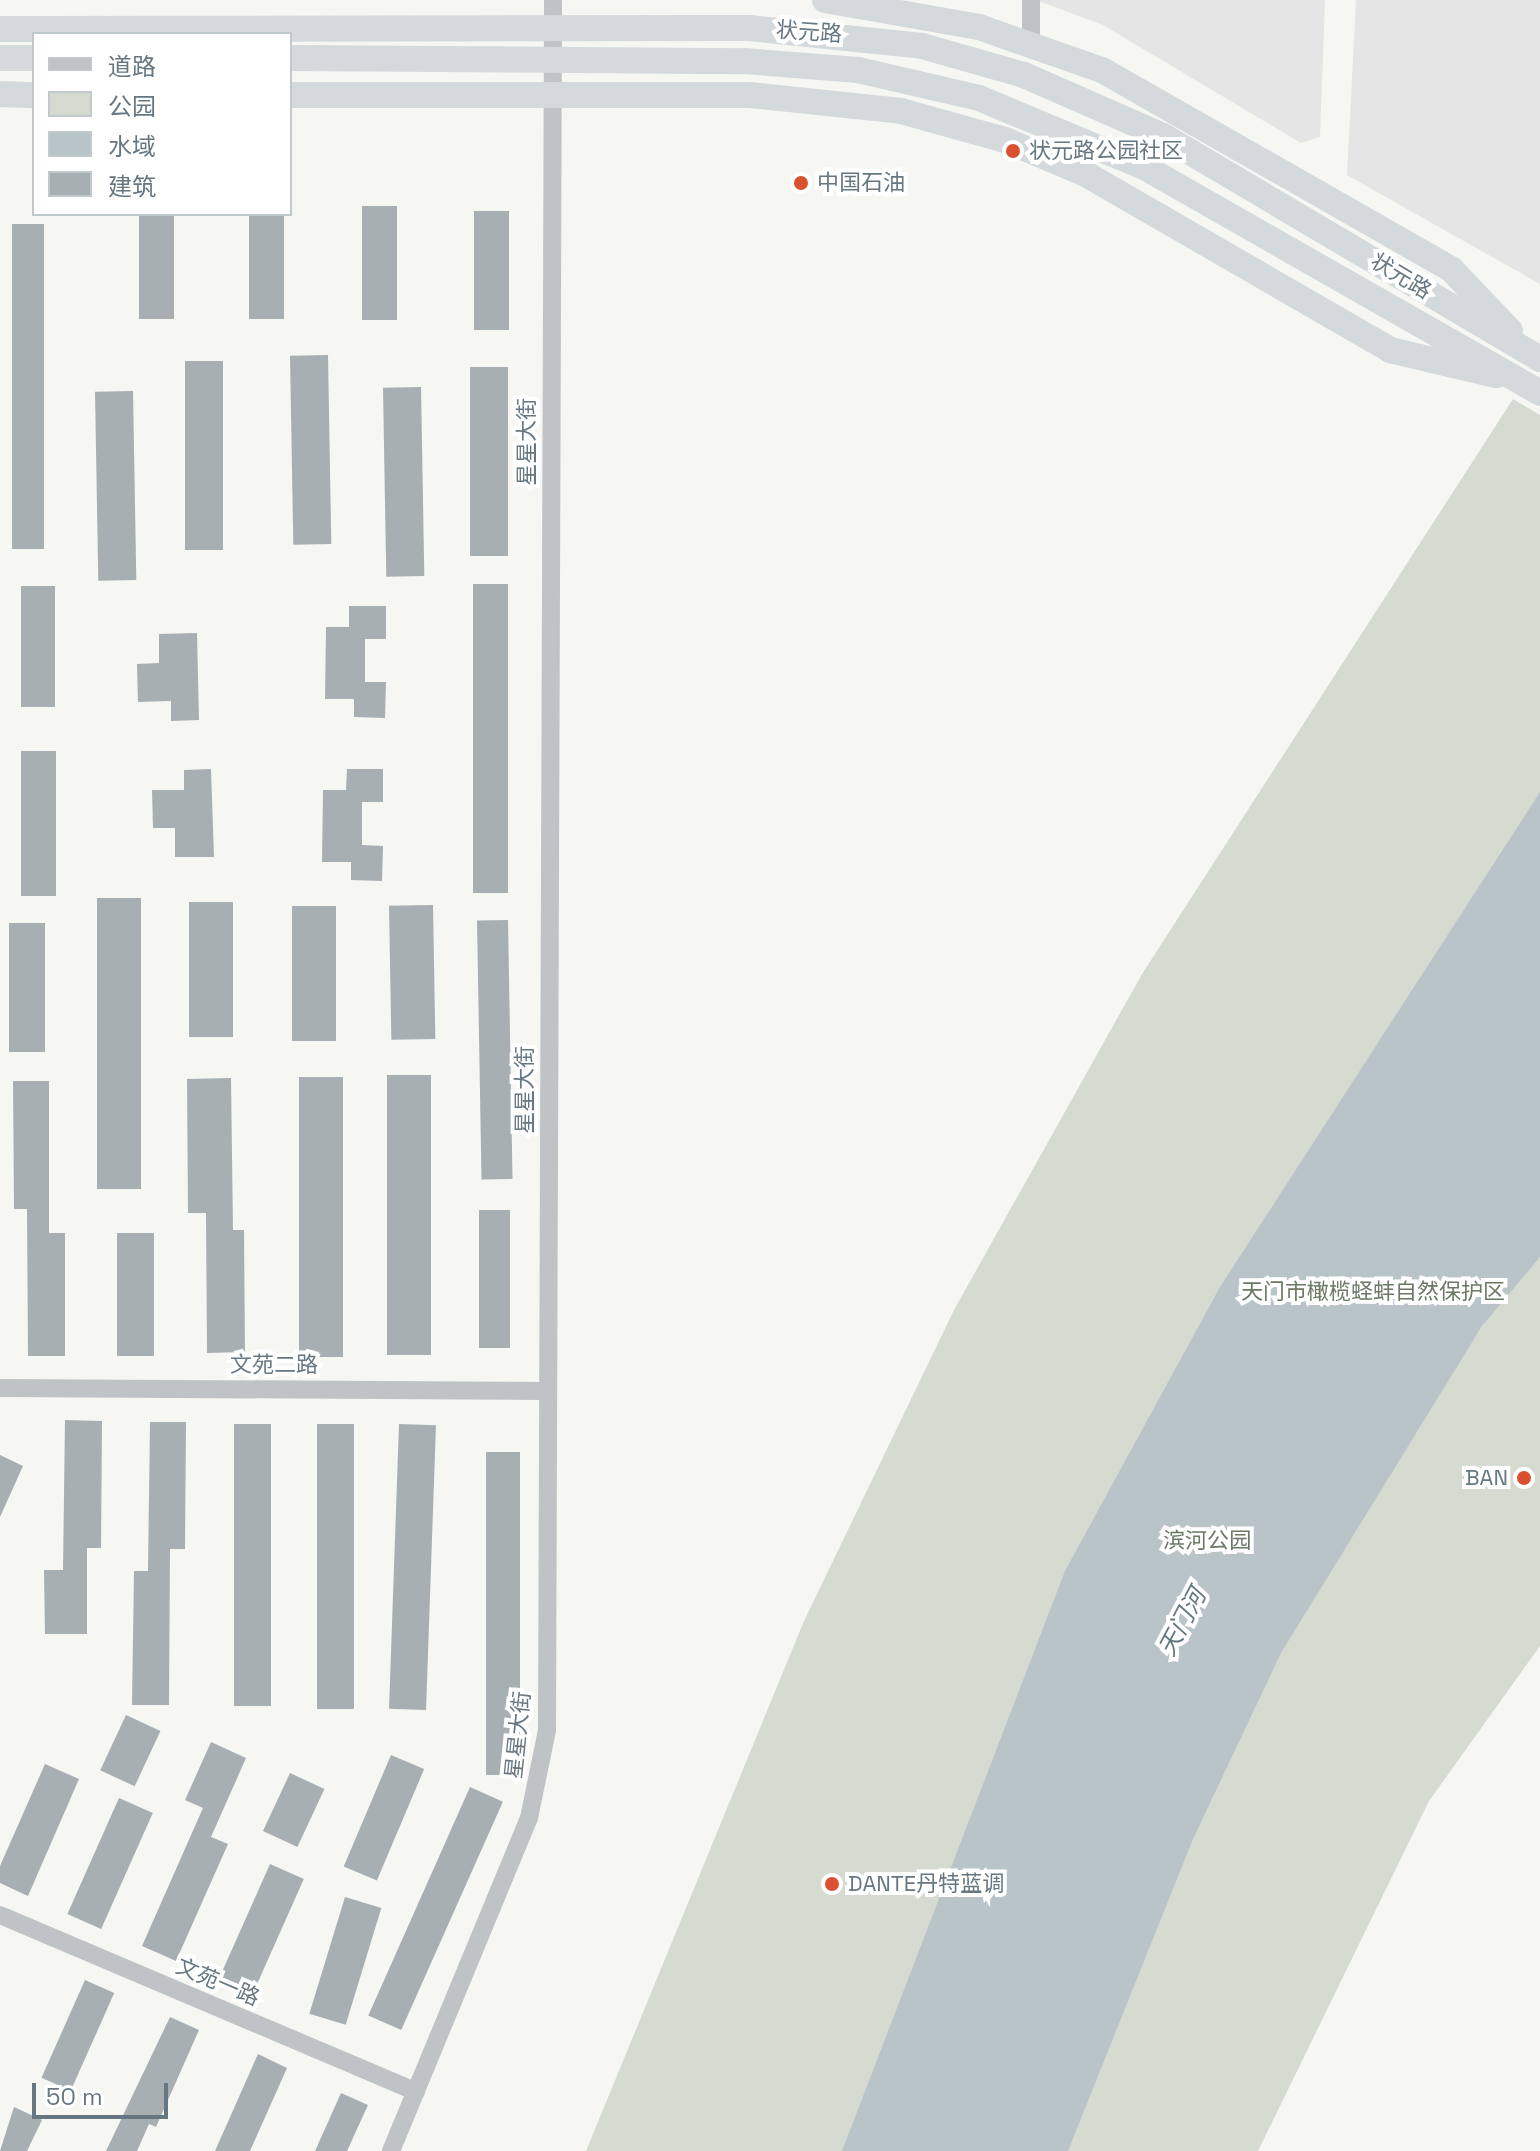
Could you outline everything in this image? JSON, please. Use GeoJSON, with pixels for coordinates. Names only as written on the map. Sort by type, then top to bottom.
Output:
{"type":"FeatureCollection","features":[{"type":"Feature","properties":{"kind":"highway"},"geometry":{"type":"LineString","coordinates":[[825,0],[888,8],[1031,42],[1167,103],[1429,256],[1470,288],[1534,355]]}},
{"type":"Feature","properties":{"kind":"highway"},"geometry":{"type":"LineString","coordinates":[[832,33],[888,8]]}},
{"type":"Feature","properties":{"kind":"highway","name":"状元路"},"geometry":{"type":"LineString","coordinates":[[0,29],[553,13],[832,33],[971,58],[1076,95],[1209,161],[1534,355]]}},
{"type":"Feature","properties":{"kind":"highway"},"geometry":{"type":"LineString","coordinates":[[0,58],[32,58]]}},
{"type":"Feature","properties":{"kind":"highway","name":"状元路"},"geometry":{"type":"LineString","coordinates":[[292,58],[701,60],[875,74],[979,98],[1087,139],[1540,393]]}},
{"type":"Feature","properties":{"kind":"highway"},"geometry":{"type":"LineString","coordinates":[[701,60],[726,94]]}},
{"type":"Feature","properties":{"kind":"highway"},"geometry":{"type":"LineString","coordinates":[[864,103],[875,74]]}},
{"type":"Feature","properties":{"kind":"highway"},"geometry":{"type":"LineString","coordinates":[[0,94],[32,95]]}},
{"type":"Feature","properties":{"kind":"highway"},"geometry":{"type":"LineString","coordinates":[[292,95],[726,94],[864,103],[1005,140],[1084,173],[1390,350],[1514,378]]}},
{"type":"Feature","properties":{"kind":"street"},"geometry":{"type":"LineString","coordinates":[[1031,0],[1031,42]]}},
{"type":"Feature","properties":{"kind":"street","name":"星星大街"},"geometry":{"type":"LineString","coordinates":[[391,2151],[529,1818],[543,1760],[548,1391],[553,13]]}},
{"type":"Feature","properties":{"kind":"street","name":"文苑二路"},"geometry":{"type":"LineString","coordinates":[[0,1388],[548,1391]]}},
{"type":"Feature","properties":{"kind":"street","name":"文苑一路"},"geometry":{"type":"LineString","coordinates":[[0,1915],[416,2092]]}},
{"type":"Feature","properties":{"kind":"shaded area"},"geometry":{"type":"Polygon","coordinates":[[[1036,0],[1325,0],[1320,137],[1301,143],[1103,25],[1036,0]]]}},
{"type":"Feature","properties":{"kind":"shaded area"},"geometry":{"type":"Polygon","coordinates":[[[1356,0],[1540,0],[1540,284],[1347,175],[1356,0]]]}},
{"type":"Feature","properties":{"kind":"green space","name":"滨河公园"},"geometry":{"type":"Polygon","coordinates":[[[1513,399],[1540,415],[1540,1646],[1429,1801],[1258,2151],[586,2151],[804,1621],[954,1310],[1142,974],[1513,399]]]}},
{"type":"Feature","properties":{"kind":"water","name":"天门市橄榄蛏蚌自然保护区"},"geometry":{"type":"Polygon","coordinates":[[[1540,792],[1540,1257],[1482,1326],[1281,1653],[1193,1839],[1068,2151],[842,2151],[1065,1571],[1220,1287],[1540,792]]]}},
{"type":"Feature","properties":{"kind":"building"},"geometry":{"type":"Polygon","coordinates":[[[362,206],[397,206],[397,320],[362,320],[362,206]]]}},
{"type":"Feature","properties":{"kind":"building"},"geometry":{"type":"Polygon","coordinates":[[[474,211],[509,211],[509,330],[474,330],[474,211]]]}},
{"type":"Feature","properties":{"kind":"building"},"geometry":{"type":"Polygon","coordinates":[[[139,216],[174,216],[174,319],[139,319],[139,216]]]}},
{"type":"Feature","properties":{"kind":"building"},"geometry":{"type":"Polygon","coordinates":[[[249,216],[284,216],[284,319],[249,319],[249,216]]]}},
{"type":"Feature","properties":{"kind":"building"},"geometry":{"type":"Polygon","coordinates":[[[12,224],[44,224],[44,549],[12,549],[12,224]]]}},
{"type":"Feature","properties":{"kind":"building"},"geometry":{"type":"Polygon","coordinates":[[[328,355],[331,544],[293,545],[290,356],[328,355]]]}},
{"type":"Feature","properties":{"kind":"building"},"geometry":{"type":"Polygon","coordinates":[[[185,361],[223,361],[223,550],[185,550],[185,361]]]}},
{"type":"Feature","properties":{"kind":"building"},"geometry":{"type":"Polygon","coordinates":[[[470,367],[508,367],[508,556],[470,556],[470,367]]]}},
{"type":"Feature","properties":{"kind":"building"},"geometry":{"type":"Polygon","coordinates":[[[421,387],[424,576],[386,577],[383,388],[421,387]]]}},
{"type":"Feature","properties":{"kind":"building"},"geometry":{"type":"Polygon","coordinates":[[[133,391],[136,580],[98,581],[95,392],[133,391]]]}},
{"type":"Feature","properties":{"kind":"building"},"geometry":{"type":"Polygon","coordinates":[[[473,584],[508,584],[508,893],[473,893],[473,584]]]}},
{"type":"Feature","properties":{"kind":"building"},"geometry":{"type":"Polygon","coordinates":[[[21,586],[55,586],[55,707],[21,707],[21,586]]]}},
{"type":"Feature","properties":{"kind":"building"},"geometry":{"type":"Polygon","coordinates":[[[349,606],[386,606],[386,639],[365,639],[365,682],[386,682],[385,718],[354,717],[354,699],[325,699],[326,627],[349,627],[349,606]]]}},
{"type":"Feature","properties":{"kind":"building"},"geometry":{"type":"Polygon","coordinates":[[[197,633],[199,720],[171,721],[171,701],[138,702],[137,664],[159,663],[159,634],[197,633]]]}},
{"type":"Feature","properties":{"kind":"building"},"geometry":{"type":"Polygon","coordinates":[[[21,751],[56,751],[56,896],[21,896],[21,751]]]}},
{"type":"Feature","properties":{"kind":"building"},"geometry":{"type":"Polygon","coordinates":[[[211,769],[214,857],[175,857],[175,828],[153,828],[152,790],[184,790],[184,770],[211,769]]]}},
{"type":"Feature","properties":{"kind":"building"},"geometry":{"type":"Polygon","coordinates":[[[347,769],[383,769],[383,802],[362,802],[362,845],[383,846],[382,881],[351,880],[351,862],[322,862],[323,790],[346,790],[347,769]]]}},
{"type":"Feature","properties":{"kind":"building"},"geometry":{"type":"Polygon","coordinates":[[[97,898],[141,898],[141,1189],[97,1189],[97,898]]]}},
{"type":"Feature","properties":{"kind":"building"},"geometry":{"type":"Polygon","coordinates":[[[189,902],[233,902],[233,1037],[189,1037],[189,902]]]}},
{"type":"Feature","properties":{"kind":"building"},"geometry":{"type":"Polygon","coordinates":[[[433,905],[435,1039],[391,1040],[389,906],[433,905]]]}},
{"type":"Feature","properties":{"kind":"building"},"geometry":{"type":"Polygon","coordinates":[[[292,906],[336,906],[336,1041],[292,1041],[292,906]]]}},
{"type":"Feature","properties":{"kind":"building"},"geometry":{"type":"Polygon","coordinates":[[[508,920],[513,1179],[482,1180],[477,921],[508,920]]]}},
{"type":"Feature","properties":{"kind":"building"},"geometry":{"type":"Polygon","coordinates":[[[9,923],[45,923],[45,1052],[9,1052],[9,923]]]}},
{"type":"Feature","properties":{"kind":"building"},"geometry":{"type":"Polygon","coordinates":[[[387,1075],[431,1075],[431,1355],[387,1355],[387,1075]]]}},
{"type":"Feature","properties":{"kind":"building"},"geometry":{"type":"Polygon","coordinates":[[[299,1077],[343,1077],[343,1357],[299,1357],[299,1077]]]}},
{"type":"Feature","properties":{"kind":"building"},"geometry":{"type":"Polygon","coordinates":[[[231,1078],[233,1230],[244,1230],[245,1352],[207,1353],[206,1213],[188,1213],[187,1079],[231,1078]]]}},
{"type":"Feature","properties":{"kind":"building"},"geometry":{"type":"Polygon","coordinates":[[[13,1081],[49,1081],[49,1233],[65,1233],[65,1356],[28,1356],[27,1209],[14,1209],[13,1081]]]}},
{"type":"Feature","properties":{"kind":"building"},"geometry":{"type":"Polygon","coordinates":[[[479,1210],[510,1210],[510,1348],[479,1348],[479,1210]]]}},
{"type":"Feature","properties":{"kind":"building"},"geometry":{"type":"Polygon","coordinates":[[[117,1233],[154,1233],[154,1356],[117,1356],[117,1233]]]}},
{"type":"Feature","properties":{"kind":"building"},"geometry":{"type":"Polygon","coordinates":[[[65,1420],[102,1421],[101,1548],[87,1548],[87,1634],[45,1634],[44,1570],[63,1570],[65,1420]]]}},
{"type":"Feature","properties":{"kind":"building"},"geometry":{"type":"Polygon","coordinates":[[[150,1422],[186,1422],[185,1549],[170,1549],[169,1705],[132,1705],[134,1571],[148,1571],[150,1422]]]}},
{"type":"Feature","properties":{"kind":"building"},"geometry":{"type":"Polygon","coordinates":[[[234,1424],[271,1424],[271,1706],[234,1706],[234,1424]]]}},
{"type":"Feature","properties":{"kind":"building"},"geometry":{"type":"Polygon","coordinates":[[[317,1424],[354,1424],[354,1709],[317,1709],[317,1424]]]}},
{"type":"Feature","properties":{"kind":"building"},"geometry":{"type":"Polygon","coordinates":[[[399,1424],[436,1425],[426,1710],[389,1709],[399,1424]]]}},
{"type":"Feature","properties":{"kind":"building"},"geometry":{"type":"Polygon","coordinates":[[[486,1452],[520,1452],[520,1775],[486,1775],[486,1452]]]}},
{"type":"Feature","properties":{"kind":"building"},"geometry":{"type":"Polygon","coordinates":[[[0,1455],[23,1466],[0,1517],[0,1455]]]}},
{"type":"Feature","properties":{"kind":"building"},"geometry":{"type":"Polygon","coordinates":[[[126,1715],[160,1731],[135,1786],[100,1770],[126,1715]]]}},
{"type":"Feature","properties":{"kind":"building"},"geometry":{"type":"Polygon","coordinates":[[[211,1742],[246,1758],[211,1837],[228,1844],[176,1961],[142,1946],[203,1808],[185,1800],[211,1742]]]}},
{"type":"Feature","properties":{"kind":"building"},"geometry":{"type":"Polygon","coordinates":[[[391,1755],[424,1769],[377,1880],[344,1866],[391,1755]]]}},
{"type":"Feature","properties":{"kind":"building"},"geometry":{"type":"Polygon","coordinates":[[[45,1764],[79,1779],[28,1896],[0,1883],[0,1866],[45,1764]]]}},
{"type":"Feature","properties":{"kind":"building"},"geometry":{"type":"Polygon","coordinates":[[[290,1773],[324,1789],[297,1847],[263,1831],[290,1773]]]}},
{"type":"Feature","properties":{"kind":"building"},"geometry":{"type":"Polygon","coordinates":[[[470,1787],[503,1802],[401,2030],[368,2015],[470,1787]]]}},
{"type":"Feature","properties":{"kind":"building"},"geometry":{"type":"Polygon","coordinates":[[[119,1798],[153,1813],[101,1929],[67,1914],[119,1798]]]}},
{"type":"Feature","properties":{"kind":"building"},"geometry":{"type":"Polygon","coordinates":[[[270,1864],[304,1879],[252,1995],[218,1980],[270,1864]]]}},
{"type":"Feature","properties":{"kind":"building"},"geometry":{"type":"Polygon","coordinates":[[[345,1897],[381,1908],[346,2025],[309,2014],[345,1897]]]}},
{"type":"Feature","properties":{"kind":"building"},"geometry":{"type":"Polygon","coordinates":[[[85,1980],[114,1993],[71,2091],[41,2078],[85,1980]]]}},
{"type":"Feature","properties":{"kind":"building"},"geometry":{"type":"Polygon","coordinates":[[[170,2017],[199,2030],[156,2127],[149,2124],[137,2151],[106,2151],[170,2017]]]}},
{"type":"Feature","properties":{"kind":"building"},"geometry":{"type":"Polygon","coordinates":[[[258,2054],[287,2068],[250,2151],[215,2151],[258,2054]]]}},
{"type":"Feature","properties":{"kind":"building"},"geometry":{"type":"Polygon","coordinates":[[[341,2093],[368,2105],[347,2151],[315,2151],[341,2093]]]}},
{"type":"Feature","properties":{"kind":"building"},"geometry":{"type":"Polygon","coordinates":[[[14,2107],[42,2120],[27,2151],[0,2151],[14,2107]]]}},
{"type":"Feature","properties":{"kind":"place","name":"状元路公园社区"},"geometry":{"type":"Point","coordinates":[1013,151]}},
{"type":"Feature","properties":{"kind":"place","name":"中国石油"},"geometry":{"type":"Point","coordinates":[801,183]}},
{"type":"Feature","properties":{"kind":"place","name":"BAN"},"geometry":{"type":"Point","coordinates":[1524,1478]}},
{"type":"Feature","properties":{"kind":"place","name":"DANTE丹特蓝调"},"geometry":{"type":"Point","coordinates":[832,1884]}},
{"type":"Feature","properties":{"kind":"water label","name":"天门河"},"geometry":{"type":"Point","coordinates":[1182,1622]}}]}
